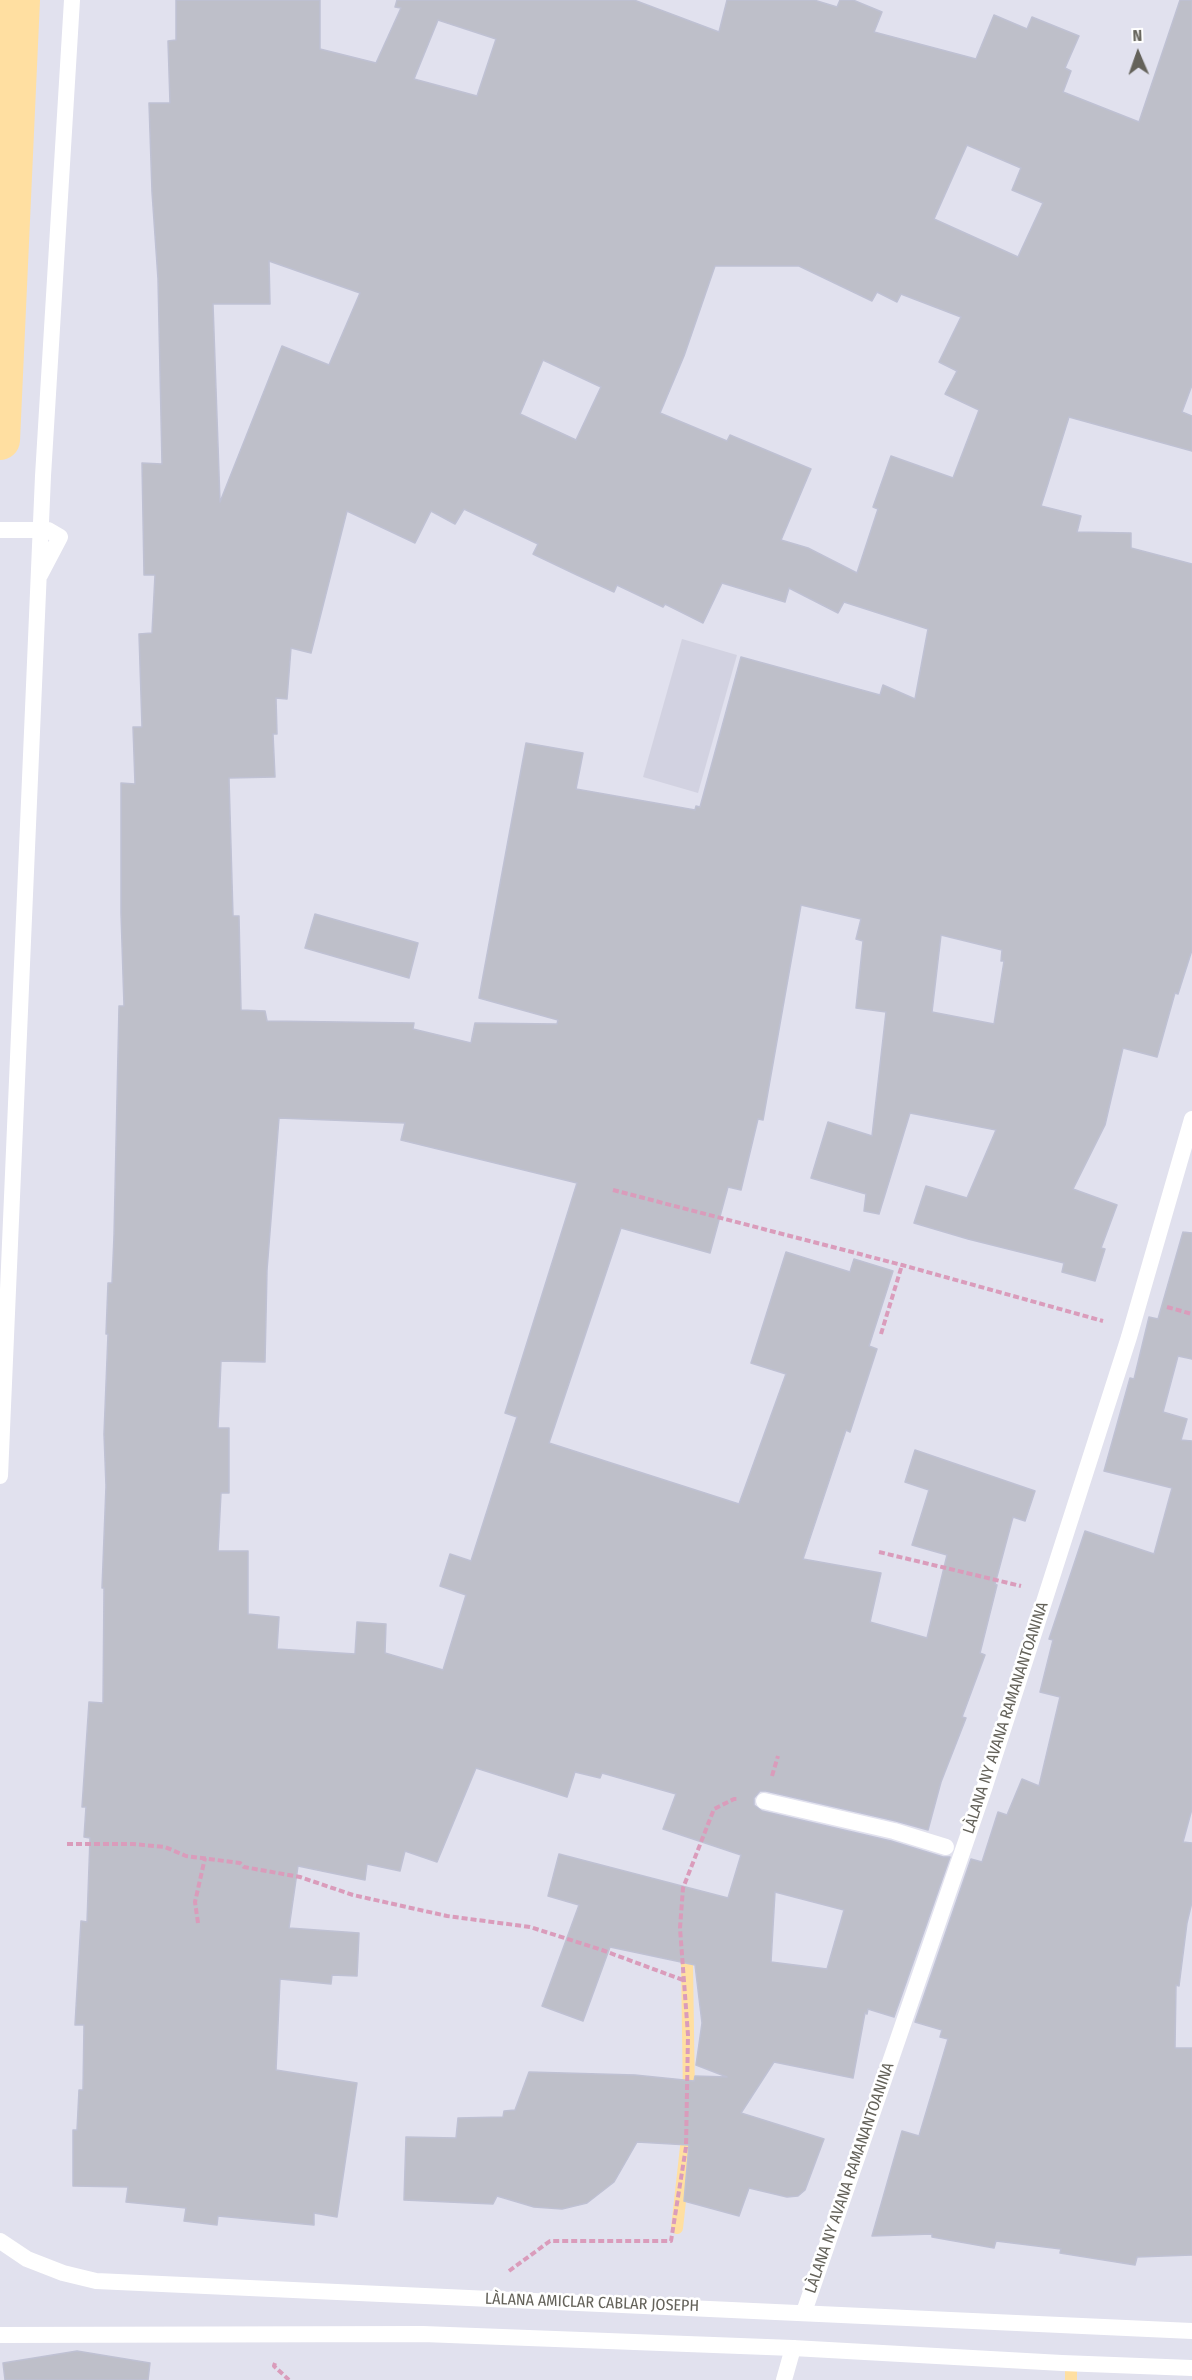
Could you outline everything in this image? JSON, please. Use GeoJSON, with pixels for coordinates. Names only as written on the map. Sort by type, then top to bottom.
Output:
{"type":"FeatureCollection","features":[{"type":"Feature","properties":{"kind":"main road"},"geometry":{"type":"LineString","coordinates":[[0,1476],[38,579],[72,0]]}},
{"type":"Feature","properties":{"kind":"main road"},"geometry":{"type":"LineString","coordinates":[[0,530],[48,530],[60,537],[38,579]]}},
{"type":"Feature","properties":{"kind":"main road","name":"LÀLANA NY AVANA RAMANANTOANINA"},"geometry":{"type":"LineString","coordinates":[[804,2312],[984,1789],[1129,1337],[1192,1119]]}},
{"type":"Feature","properties":{"kind":"main road"},"geometry":{"type":"LineString","coordinates":[[764,1801],[894,1831],[946,1847]]}},
{"type":"Feature","properties":{"kind":"main road","name":"LÀLANA AMICLAR CABLAR JOSEPH"},"geometry":{"type":"LineString","coordinates":[[0,2241],[27,2259],[63,2273],[96,2281],[1192,2331]]}},
{"type":"Feature","properties":{"kind":"main road"},"geometry":{"type":"LineString","coordinates":[[0,2335],[423,2334],[793,2348],[1192,2368]]}},
{"type":"Feature","properties":{"kind":"main road"},"geometry":{"type":"LineString","coordinates":[[784,2380],[793,2348]]}},
{"type":"Feature","properties":{"kind":"path"},"geometry":{"type":"LineString","coordinates":[[613,1190],[902,1264],[1103,1321]]}},
{"type":"Feature","properties":{"kind":"path"},"geometry":{"type":"LineString","coordinates":[[881,1334],[902,1264]]}},
{"type":"Feature","properties":{"kind":"path"},"geometry":{"type":"LineString","coordinates":[[879,1552],[1025,1587]]}},
{"type":"Feature","properties":{"kind":"path"},"geometry":{"type":"LineString","coordinates":[[472,2298],[550,2241],[671,2241],[686,2146],[688,2035],[680,1928],[683,1888],[714,1809],[734,1798],[764,1801]]}},
{"type":"Feature","properties":{"kind":"path"},"geometry":{"type":"LineString","coordinates":[[67,1844],[133,1844],[165,1847],[186,1856],[240,1863],[244,1867],[300,1878],[353,1895],[447,1916],[530,1928],[602,1950],[683,1980]]}},
{"type":"Feature","properties":{"kind":"path"},"geometry":{"type":"LineString","coordinates":[[198,1923],[195,1902],[205,1858]]}},
{"type":"Feature","properties":{"kind":"shaded area"},"geometry":{"type":"Polygon","coordinates":[[[682,639],[737,655],[698,793],[643,777],[682,639]]]}},
{"type":"Feature","properties":{"kind":"building"},"geometry":{"type":"Polygon","coordinates":[[[176,0],[320,0],[320,49],[376,63],[401,8],[395,7],[397,0],[634,0],[719,32],[727,0],[814,0],[837,7],[840,0],[853,0],[882,12],[874,32],[976,59],[994,15],[1027,29],[1032,17],[1079,36],[1065,68],[1071,71],[1063,92],[1139,122],[1180,0],[1192,0],[1192,385],[1182,412],[1192,416],[1192,451],[1069,417],[1041,506],[1081,516],[1077,532],[1131,533],[1131,548],[1192,564],[1192,950],[1178,994],[1175,993],[1157,1057],[1123,1048],[1105,1125],[1073,1189],[1117,1205],[1101,1248],[1105,1249],[1095,1281],[1062,1272],[1064,1263],[914,1223],[926,1186],[967,1198],[996,1130],[910,1113],[879,1214],[864,1211],[866,1194],[811,1178],[828,1122],[872,1136],[886,1012],[856,1008],[863,941],[856,939],[861,919],[801,905],[763,1120],[758,1119],[741,1190],[728,1187],[710,1253],[621,1228],[549,1443],[739,1504],[786,1374],[751,1363],[786,1252],[850,1272],[854,1259],[893,1271],[869,1346],[877,1349],[850,1432],[846,1430],[803,1559],[881,1573],[870,1622],[927,1638],[947,1555],[912,1545],[929,1490],[905,1482],[915,1450],[1035,1491],[1025,1521],[1013,1517],[980,1653],[985,1655],[962,1717],[966,1718],[941,1782],[928,1830],[766,1791],[760,1791],[754,1798],[754,1805],[762,1811],[950,1857],[894,2017],[868,2009],[867,2014],[865,2013],[853,2078],[774,2062],[741,2113],[824,2139],[805,2190],[798,2196],[787,2197],[749,2188],[739,2216],[684,2201],[689,2145],[637,2142],[614,2182],[587,2203],[562,2209],[534,2207],[497,2196],[493,2204],[404,2200],[406,2137],[456,2138],[458,2118],[503,2117],[504,2111],[515,2110],[529,2072],[635,2075],[694,2081],[695,2076],[727,2077],[696,2065],[702,2023],[695,1965],[610,1947],[583,2021],[542,2006],[579,1905],[548,1896],[559,1854],[728,1898],[741,1855],[663,1829],[676,1794],[602,1773],[600,1778],[575,1772],[567,1797],[476,1768],[437,1862],[405,1851],[400,1871],[367,1864],[365,1880],[298,1866],[289,1928],[359,1933],[357,1976],[332,1975],[331,1984],[280,1979],[276,2070],[357,2083],[337,2217],[314,2213],[314,2225],[218,2216],[217,2225],[184,2221],[186,2208],[126,2202],[128,2187],[73,2186],[73,2130],[77,2130],[79,2090],[83,2090],[84,2025],[75,2025],[81,1921],[87,1922],[90,1838],[84,1837],[86,1807],[82,1807],[89,1702],[103,1703],[104,1588],[102,1588],[106,1486],[104,1434],[108,1334],[106,1334],[108,1283],[112,1283],[114,1236],[119,1006],[124,1006],[121,783],[135,784],[133,727],[142,727],[139,634],[152,633],[155,575],[144,575],[142,463],[162,464],[158,279],[149,103],[170,103],[168,41],[176,40],[176,0]],[[438,20],[414,79],[477,96],[496,39],[438,20]],[[967,145],[934,219],[1018,257],[1043,203],[1012,190],[1021,168],[967,145]],[[269,261],[270,304],[213,304],[220,502],[282,346],[329,365],[360,293],[269,261]],[[715,266],[684,356],[660,413],[727,441],[730,435],[811,469],[781,540],[808,548],[857,573],[878,509],[873,507],[891,456],[953,478],[979,410],[945,394],[957,371],[939,362],[961,317],[901,294],[897,302],[877,292],[872,301],[799,266],[715,266]],[[543,360],[520,414],[576,440],[601,387],[543,360]],[[464,509],[455,524],[431,511],[415,543],[347,511],[311,653],[291,648],[287,699],[276,698],[277,734],[273,734],[275,777],[229,778],[233,916],[239,916],[241,1010],[265,1011],[267,1021],[414,1023],[413,1029],[471,1043],[475,1023],[557,1024],[558,1020],[479,998],[526,743],[583,753],[576,789],[695,810],[696,806],[700,807],[741,657],[880,695],[883,685],[915,699],[928,629],[844,602],[838,613],[789,588],[785,602],[722,583],[703,623],[665,604],[663,607],[617,585],[614,592],[577,575],[533,554],[538,544],[464,509]],[[941,935],[932,1012],[994,1024],[1004,961],[1001,961],[1002,950],[941,935]],[[279,1118],[267,1270],[265,1362],[221,1361],[218,1428],[229,1428],[229,1493],[221,1493],[218,1551],[248,1551],[248,1614],[279,1617],[277,1649],[355,1654],[357,1622],[386,1624],[385,1653],[443,1670],[466,1595],[440,1586],[450,1554],[471,1561],[517,1417],[505,1413],[577,1183],[401,1140],[405,1123],[279,1118]],[[775,1892],[771,1962],[827,1969],[844,1910],[775,1892]]]}},
{"type":"Feature","properties":{"kind":"building"},"geometry":{"type":"Polygon","coordinates":[[[315,914],[418,943],[409,978],[305,948],[315,914]]]}},
{"type":"Feature","properties":{"kind":"building"},"geometry":{"type":"Polygon","coordinates":[[[1183,1232],[1192,1233],[1192,1359],[1178,1356],[1163,1412],[1187,1419],[1181,1440],[1192,1441],[1192,1809],[1183,1842],[1192,1843],[1192,1902],[1179,1986],[1176,1985],[1175,2048],[1192,2048],[1192,2255],[1137,2257],[1135,2265],[1060,2253],[1061,2249],[996,2241],[994,2248],[932,2237],[932,2234],[872,2236],[902,2131],[919,2136],[948,2039],[940,2037],[942,2030],[915,2022],[971,1859],[982,1862],[998,1812],[1007,1815],[1022,1779],[1039,1786],[1060,1697],[1040,1692],[1053,1640],[1049,1639],[1085,1531],[1154,1554],[1172,1488],[1104,1471],[1130,1378],[1134,1379],[1149,1317],[1158,1319],[1183,1232]]]}},
{"type":"Feature","properties":{"kind":"building"},"geometry":{"type":"Polygon","coordinates":[[[77,2351],[150,2363],[148,2380],[5,2380],[3,2363],[77,2351]]]}},
{"type":"Feature","properties":{"kind":"waterway"},"geometry":{"type":"LineString","coordinates":[[0,440],[20,0]]}},
{"type":"Feature","properties":{"kind":"waterway"},"geometry":{"type":"LineString","coordinates":[[687,1963],[689,2097]]}},
{"type":"Feature","properties":{"kind":"waterway"},"geometry":{"type":"LineString","coordinates":[[677,2228],[688,2129]]}},
{"type":"Feature","properties":{"kind":"waterway"},"geometry":{"type":"LineString","coordinates":[[1071,2367],[1071,2380]]}}]}
